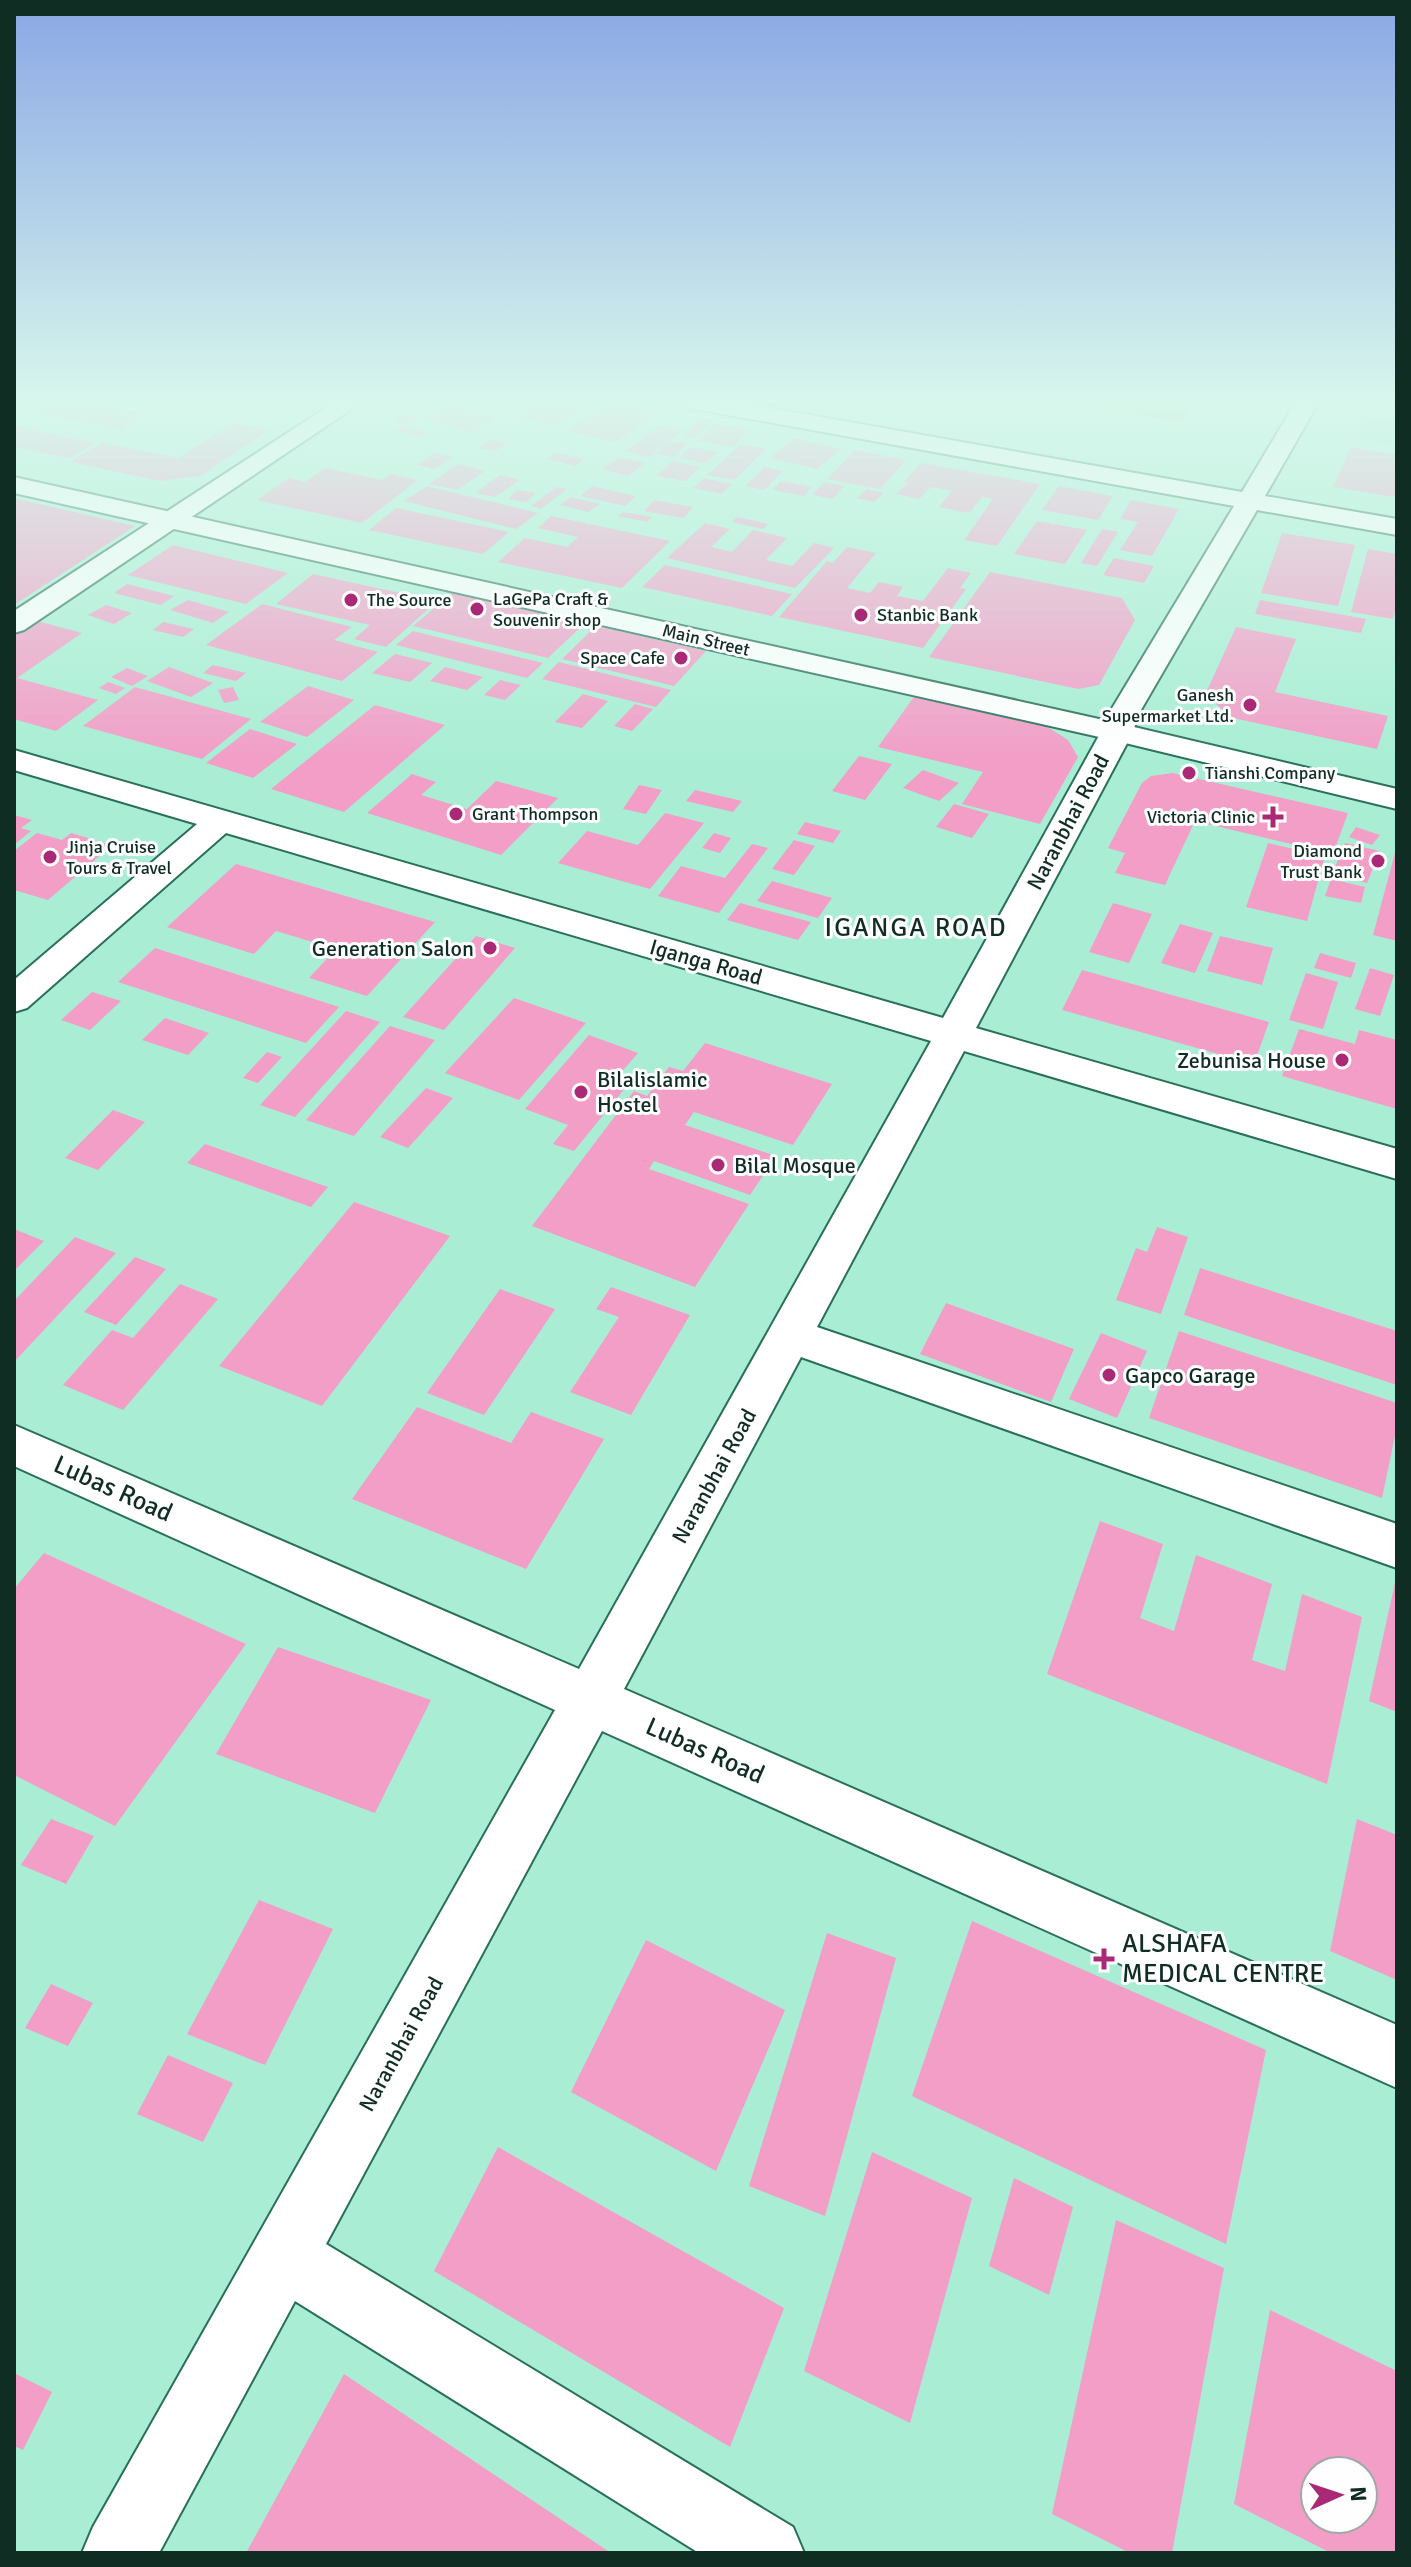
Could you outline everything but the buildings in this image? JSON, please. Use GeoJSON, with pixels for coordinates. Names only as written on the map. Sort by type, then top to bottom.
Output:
{"type":"FeatureCollection","features":[{"type":"Feature","properties":{"kind":"street","name":"Main Street"},"geometry":{"type":"LineString","coordinates":[[166,520],[1120,724],[1397,777]]}},
{"type":"Feature","properties":{"kind":"street","name":"Main Street"},"geometry":{"type":"LineString","coordinates":[[263,520],[1120,724],[1397,799]]}},
{"type":"Feature","properties":{"kind":"street","name":"Naranbhai Road"},"geometry":{"type":"LineString","coordinates":[[119,2553],[592,1701],[1120,724],[1240,520]]}},
{"type":"Feature","properties":{"kind":"street"},"geometry":{"type":"LineString","coordinates":[[1358,520],[1397,527]]}},
{"type":"Feature","properties":{"kind":"street"},"geometry":{"type":"LineString","coordinates":[[14,624],[171,521]]}},
{"type":"Feature","properties":{"kind":"street","name":"Iganga Road"},"geometry":{"type":"LineString","coordinates":[[14,760],[1397,1164]]}},
{"type":"Feature","properties":{"kind":"street"},"geometry":{"type":"LineString","coordinates":[[14,1000],[219,822]]}},
{"type":"Feature","properties":{"kind":"street"},"geometry":{"type":"LineString","coordinates":[[790,1335],[1397,1546]]}},
{"type":"Feature","properties":{"kind":"street","name":"Lubas Road"},"geometry":{"type":"LineString","coordinates":[[14,1445],[1397,2057]]}},
{"type":"Feature","properties":{"kind":"street"},"geometry":{"type":"LineString","coordinates":[[284,2256],[767,2553]]}},
{"type":"Feature","properties":{"kind":"place","name":"The Source"},"geometry":{"type":"Point","coordinates":[351,600]}},
{"type":"Feature","properties":{"kind":"place","name":"LaGePa Craft & Souvenir shop"},"geometry":{"type":"Point","coordinates":[477,609]}},
{"type":"Feature","properties":{"kind":"place","name":"Stanbic Bank"},"geometry":{"type":"Point","coordinates":[861,615]}},
{"type":"Feature","properties":{"kind":"place","name":"Space Cafe"},"geometry":{"type":"Point","coordinates":[681,658]}},
{"type":"Feature","properties":{"kind":"place","name":"Ganesh Supermarket Ltd."},"geometry":{"type":"Point","coordinates":[1250,705]}},
{"type":"Feature","properties":{"kind":"place","name":"Tianshi Company"},"geometry":{"type":"Point","coordinates":[1189,773]}},
{"type":"Feature","properties":{"kind":"place","name":"Grant Thompson"},"geometry":{"type":"Point","coordinates":[456,814]}},
{"type":"Feature","properties":{"kind":"place","name":"Victoria Clinic"},"geometry":{"type":"Point","coordinates":[1273,817]}},
{"type":"Feature","properties":{"kind":"place","name":"Jinja Cruise Tours & Travel"},"geometry":{"type":"Point","coordinates":[50,857]}},
{"type":"Feature","properties":{"kind":"place","name":"Diamond Trust Bank"},"geometry":{"type":"Point","coordinates":[1378,861]}},
{"type":"Feature","properties":{"kind":"place","name":"Generation Salon"},"geometry":{"type":"Point","coordinates":[490,948]}},
{"type":"Feature","properties":{"kind":"place","name":"Zebunisa House"},"geometry":{"type":"Point","coordinates":[1342,1060]}},
{"type":"Feature","properties":{"kind":"place","name":"Bilalislamic Hostel"},"geometry":{"type":"Point","coordinates":[581,1092]}},
{"type":"Feature","properties":{"kind":"place","name":"Bilal Mosque"},"geometry":{"type":"Point","coordinates":[718,1165]}},
{"type":"Feature","properties":{"kind":"place","name":"Gapco Garage"},"geometry":{"type":"Point","coordinates":[1109,1375]}},
{"type":"Feature","properties":{"kind":"place","name":"ALSHAFA MEDICAL CENTRE"},"geometry":{"type":"Point","coordinates":[1104,1959]}},
{"type":"Feature","properties":{"kind":"district","name":"IGANGA ROAD"},"geometry":{"type":"Point","coordinates":[916,928]}}]}
